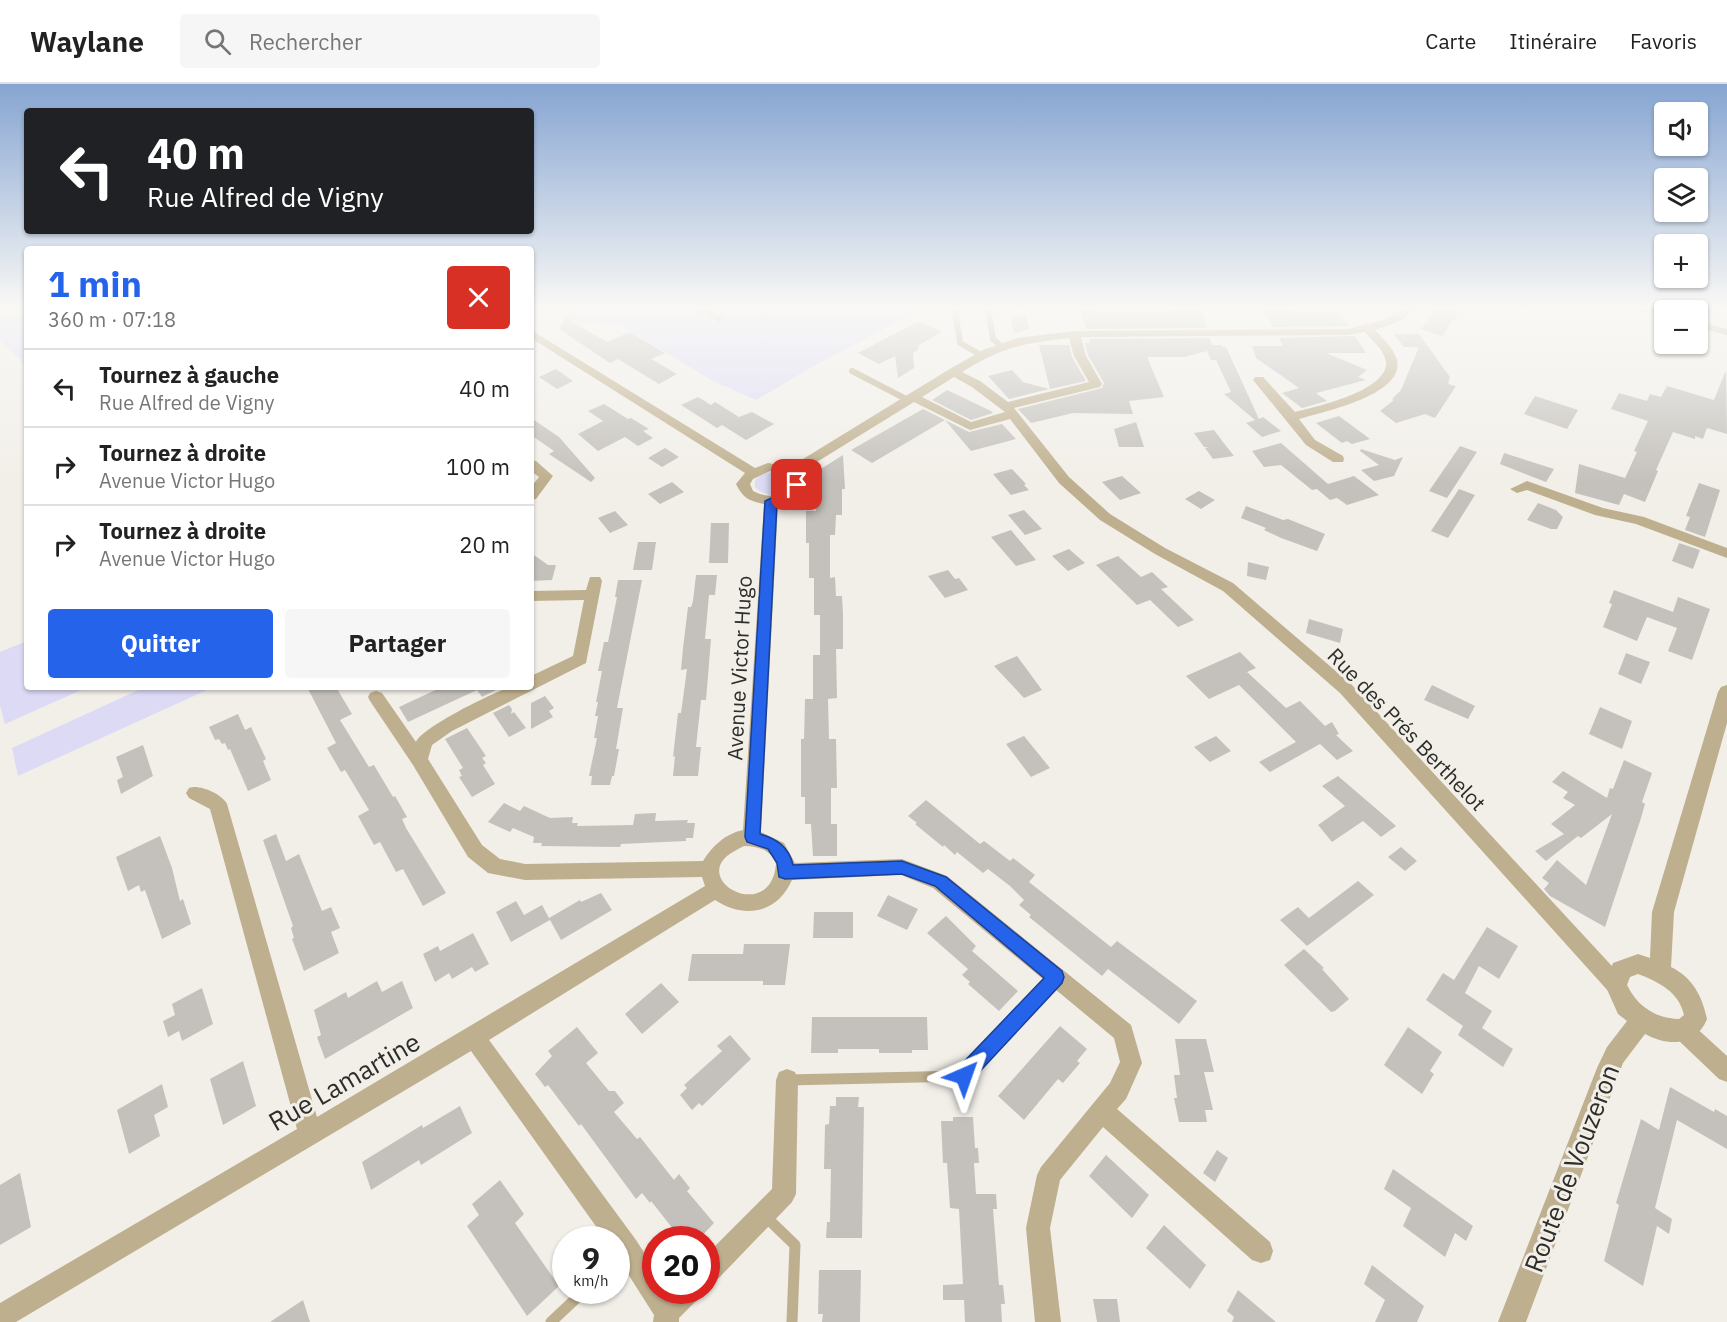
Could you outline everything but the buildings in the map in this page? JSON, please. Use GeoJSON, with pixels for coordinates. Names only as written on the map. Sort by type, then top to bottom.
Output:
{"type":"FeatureCollection","features":[{"type":"Feature","properties":{"kind":"street"},"geometry":{"type":"LineString","coordinates":[[585,367],[753,472]]}},
{"type":"Feature","properties":{"kind":"street"},"geometry":{"type":"LineString","coordinates":[[790,472],[961,367]]}},
{"type":"Feature","properties":{"kind":"street"},"geometry":{"type":"LineString","coordinates":[[910,399],[970,426],[1009,410],[1096,384],[1086,367]]}},
{"type":"Feature","properties":{"kind":"street"},"geometry":{"type":"LineString","coordinates":[[1292,417],[1374,390],[1387,380],[1392,367]]}},
{"type":"Feature","properties":{"kind":"street","name":"Rue des Prés Berthelot"},"geometry":{"type":"LineString","coordinates":[[952,372],[976,384],[1009,410],[1064,480],[1105,518],[1160,551],[1228,587],[1346,689],[1616,985]]}},
{"type":"Feature","properties":{"kind":"street"},"geometry":{"type":"LineString","coordinates":[[1259,380],[1292,417],[1295,425],[1314,447],[1338,459]]}},
{"type":"Feature","properties":{"kind":"street"},"geometry":{"type":"LineString","coordinates":[[534,466],[546,476],[534,492]]}},
{"type":"Feature","properties":{"kind":"street"},"geometry":{"type":"LineString","coordinates":[[776,467],[790,472],[797,480],[795,489],[785,497],[771,501],[754,498],[744,489],[745,480],[753,472],[776,467]]}},
{"type":"Feature","properties":{"kind":"street"},"geometry":{"type":"LineString","coordinates":[[1517,489],[1527,485],[1600,512],[1639,520],[1727,553]]}},
{"type":"Feature","properties":{"kind":"street","name":"Avenue Victor Hugo"},"geometry":{"type":"LineString","coordinates":[[753,837],[771,501]]}},
{"type":"Feature","properties":{"kind":"street"},"geometry":{"type":"LineString","coordinates":[[534,597],[593,588],[580,659],[534,682]]}},
{"type":"Feature","properties":{"kind":"street"},"geometry":{"type":"LineString","coordinates":[[418,760],[425,741],[446,726],[518,690]]}},
{"type":"Feature","properties":{"kind":"street"},"geometry":{"type":"LineString","coordinates":[[376,697],[475,850],[495,867],[525,872],[712,880]]}},
{"type":"Feature","properties":{"kind":"street"},"geometry":{"type":"LineString","coordinates":[[1660,971],[1663,912],[1726,699]]}},
{"type":"Feature","properties":{"kind":"street"},"geometry":{"type":"LineString","coordinates":[[195,793],[218,804],[310,1133]]}},
{"type":"Feature","properties":{"kind":"street"},"geometry":{"type":"LineString","coordinates":[[753,837],[774,845],[785,862],[785,872],[781,884],[773,893],[755,902],[735,903],[724,898],[712,880],[713,859],[720,850],[741,838],[753,837]]}},
{"type":"Feature","properties":{"kind":"street"},"geometry":{"type":"LineString","coordinates":[[785,872],[902,867],[940,882],[1123,1032],[1131,1063],[1118,1091],[1049,1175],[1038,1228],[1048,1322]]}},
{"type":"Feature","properties":{"kind":"street","name":"Rue Lamartine"},"geometry":{"type":"LineString","coordinates":[[0,1317],[474,1037],[712,880]]}},
{"type":"Feature","properties":{"kind":"street"},"geometry":{"type":"LineString","coordinates":[[1684,1031],[1696,1019],[1694,1003],[1680,983],[1660,971],[1638,964],[1620,970],[1616,985],[1626,1006],[1642,1020],[1661,1030],[1684,1031],[1727,1071]]}},
{"type":"Feature","properties":{"kind":"street","name":"Route de Vouzeron"},"geometry":{"type":"LineString","coordinates":[[1512,1322],[1605,1076],[1615,1055],[1642,1020]]}},
{"type":"Feature","properties":{"kind":"street"},"geometry":{"type":"LineString","coordinates":[[474,1037],[603,1226]]}},
{"type":"Feature","properties":{"kind":"street"},"geometry":{"type":"LineString","coordinates":[[720,1259],[784,1194],[787,1080]]}},
{"type":"Feature","properties":{"kind":"street"},"geometry":{"type":"LineString","coordinates":[[1102,1111],[1261,1251]]}},
{"type":"Feature","properties":{"kind":"street"},"geometry":{"type":"LineString","coordinates":[[630,1265],[666,1317],[677,1304]]}},
{"type":"Feature","properties":{"kind":"lane"},"geometry":{"type":"LineString","coordinates":[[852,371],[910,399]]}},
{"type":"Feature","properties":{"kind":"lane"},"geometry":{"type":"LineString","coordinates":[[787,1080],[964,1076],[1056,977]]}},
{"type":"Feature","properties":{"kind":"lane"},"geometry":{"type":"LineString","coordinates":[[765,1215],[795,1245],[792,1322]]}},
{"type":"Feature","properties":{"kind":"lane"},"geometry":{"type":"LineString","coordinates":[[551,1322],[570,1304]]}},
{"type":"Feature","properties":{"kind":"shaded area"},"geometry":{"type":"Polygon","coordinates":[[[689,367],[813,367],[756,400],[711,380],[689,367]]]}},
{"type":"Feature","properties":{"kind":"shaded area"},"geometry":{"type":"Polygon","coordinates":[[[773,472],[787,477],[790,484],[778,494],[759,491],[755,487],[755,480],[762,474],[773,472]]]}},
{"type":"Feature","properties":{"kind":"shaded area"},"geometry":{"type":"Polygon","coordinates":[[[24,642],[24,690],[81,690],[5,724],[0,706],[0,652],[24,642]]]}},
{"type":"Feature","properties":{"kind":"shaded area"},"geometry":{"type":"Polygon","coordinates":[[[138,690],[207,690],[18,776],[12,748],[138,690]]]}},
{"type":"Feature","properties":{"kind":"route"},"geometry":{"type":"LineString","coordinates":[[797,485],[791,494],[771,501],[753,837],[774,845],[781,852],[785,862],[785,872],[902,867],[940,882],[1056,977],[964,1076]]}}]}
